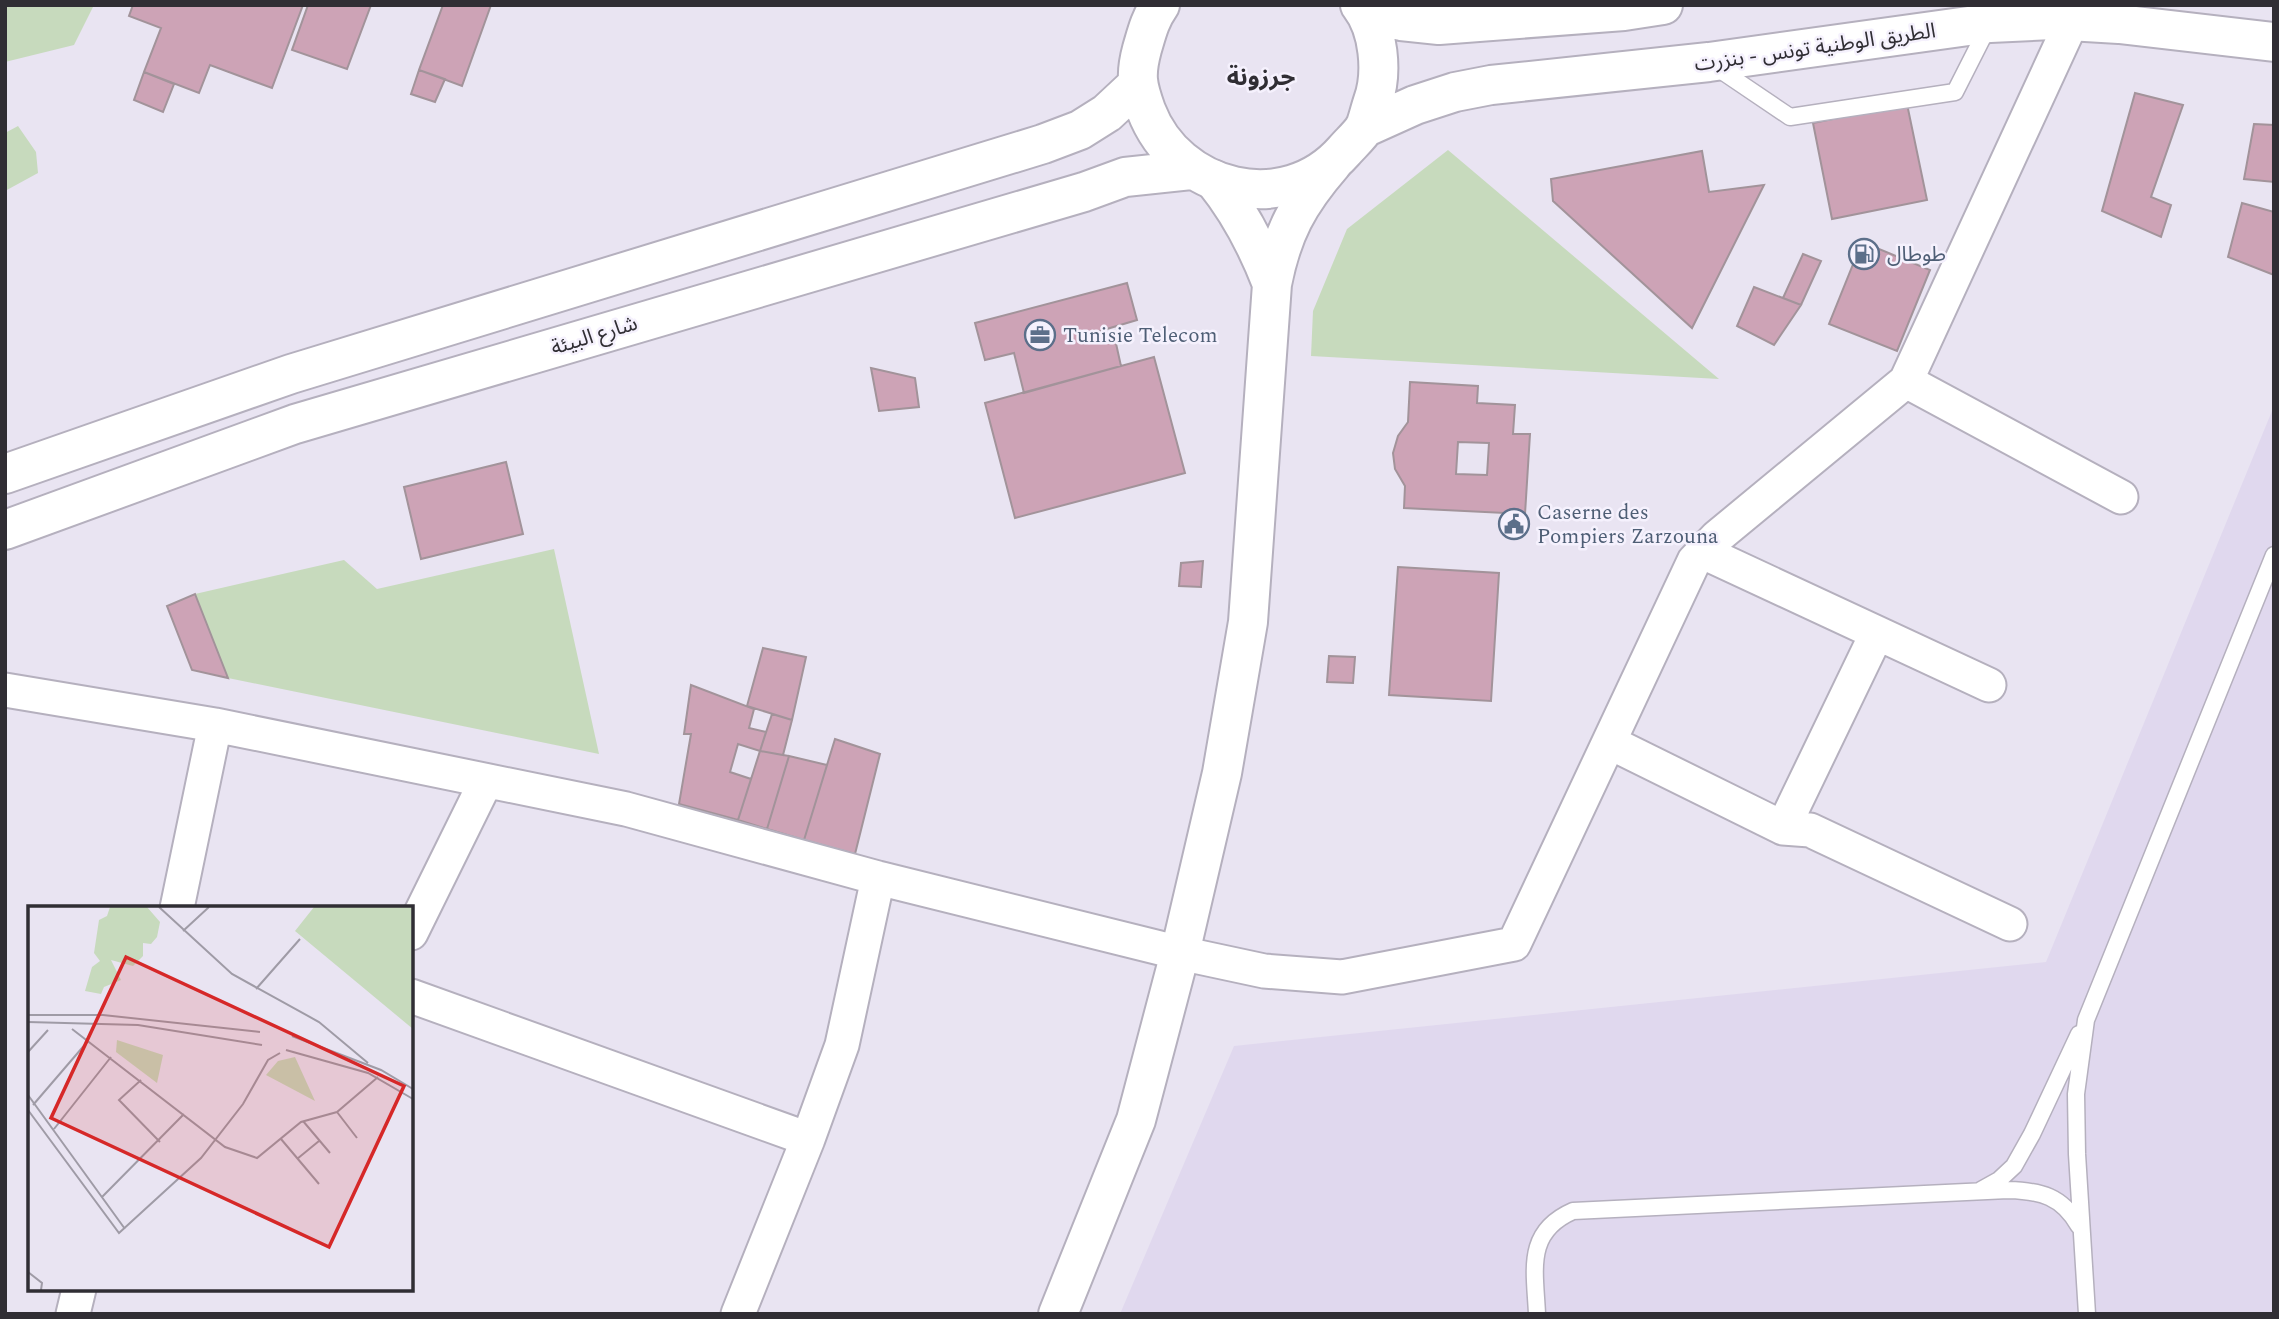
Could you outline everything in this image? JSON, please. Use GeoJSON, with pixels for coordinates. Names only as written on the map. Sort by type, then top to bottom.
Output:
{"type":"FeatureCollection","features":[{"type":"Feature","properties":{"kind":"main road"},"geometry":{"type":"LineString","coordinates":[[1160,5],[1150,19],[1139,61],[1137,85],[1152,126],[1171,152],[1203,175],[1233,203],[1248,229],[1272,284]]}},
{"type":"Feature","properties":{"kind":"main road","name":"الطريق الوطنية تونس - بنزرت"},"geometry":{"type":"LineString","coordinates":[[1362,8],[1401,21],[1439,25],[1624,11],[1663,5]]}},
{"type":"Feature","properties":{"kind":"main road","name":"الطريق الوطنية تونس - بنزرت"},"geometry":{"type":"LineString","coordinates":[[1203,175],[1227,186],[1258,190],[1287,187],[1314,176],[1332,164],[1364,128],[1378,85],[1378,50],[1362,8]]}},
{"type":"Feature","properties":{"kind":"main road","name":"الطريق الوطنية تونس - بنزرت"},"geometry":{"type":"LineString","coordinates":[[1364,128],[1415,105],[1455,92],[1491,85],[1709,62],[1990,23],[2073,21],[2274,42]]}},
{"type":"Feature","properties":{"kind":"main road"},"geometry":{"type":"LineString","coordinates":[[5,474],[291,374],[1043,144],[1080,130],[1107,113],[1137,85]]}},
{"type":"Feature","properties":{"kind":"main road"},"geometry":{"type":"LineString","coordinates":[[1058,1314],[1136,1120],[1180,953],[1222,773],[1248,622],[1272,284],[1279,251],[1292,219],[1310,189],[1332,164]]}},
{"type":"Feature","properties":{"kind":"main road","name":"شارع البيئة"},"geometry":{"type":"LineString","coordinates":[[5,530],[295,424],[1084,192],[1125,177],[1203,175]]}},
{"type":"Feature","properties":{"kind":"street"},"geometry":{"type":"LineString","coordinates":[[5,690],[215,725],[626,809],[878,878],[1180,953],[1264,971],[1342,976],[1514,944],[1694,561],[1717,537],[1906,381],[2073,21]]}},
{"type":"Feature","properties":{"kind":"street"},"geometry":{"type":"LineString","coordinates":[[1906,381],[2120,497]]}},
{"type":"Feature","properties":{"kind":"street"},"geometry":{"type":"LineString","coordinates":[[1703,552],[1989,685]]}},
{"type":"Feature","properties":{"kind":"street"},"geometry":{"type":"LineString","coordinates":[[1783,828],[1877,633]]}},
{"type":"Feature","properties":{"kind":"street"},"geometry":{"type":"LineString","coordinates":[[177,906],[215,725]]}},
{"type":"Feature","properties":{"kind":"street"},"geometry":{"type":"LineString","coordinates":[[1609,743],[1783,828],[1810,830],[2010,924]]}},
{"type":"Feature","properties":{"kind":"street"},"geometry":{"type":"LineString","coordinates":[[413,929],[486,781]]}},
{"type":"Feature","properties":{"kind":"street"},"geometry":{"type":"LineString","coordinates":[[738,1314],[808,1139],[842,1045],[878,878]]}},
{"type":"Feature","properties":{"kind":"street"},"geometry":{"type":"LineString","coordinates":[[413,997],[808,1139]]}},
{"type":"Feature","properties":{"kind":"street"},"geometry":{"type":"LineString","coordinates":[[73,1314],[79,1291]]}},
{"type":"Feature","properties":{"kind":"lane"},"geometry":{"type":"LineString","coordinates":[[1709,62],[1790,117],[1955,92],[1990,23]]}},
{"type":"Feature","properties":{"kind":"lane"},"geometry":{"type":"LineString","coordinates":[[1978,1191],[1999,1180],[2014,1166],[2086,1020],[2274,555]]}},
{"type":"Feature","properties":{"kind":"lane"},"geometry":{"type":"LineString","coordinates":[[2086,1020],[2076,1094],[2087,1314]]}},
{"type":"Feature","properties":{"kind":"lane"},"geometry":{"type":"LineString","coordinates":[[1537,1314],[1534,1263],[1537,1246],[1545,1230],[1557,1218],[1573,1211],[1978,1191],[2030,1191],[2051,1197],[2069,1209],[2083,1233]]}},
{"type":"Feature","properties":{"kind":"shaded area"},"geometry":{"type":"Polygon","coordinates":[[[2274,406],[2274,1314],[1120,1314],[1234,1046],[2046,962],[2274,406]]]}},
{"type":"Feature","properties":{"kind":"green space"},"geometry":{"type":"Polygon","coordinates":[[[5,5],[94,5],[74,45],[5,62],[5,5]]]}},
{"type":"Feature","properties":{"kind":"green space"},"geometry":{"type":"Polygon","coordinates":[[[18,126],[36,152],[38,173],[5,191],[5,133],[18,126]]]}},
{"type":"Feature","properties":{"kind":"green space"},"geometry":{"type":"Polygon","coordinates":[[[1448,150],[1719,379],[1311,356],[1313,311],[1347,229],[1448,150]]]}},
{"type":"Feature","properties":{"kind":"green space"},"geometry":{"type":"Polygon","coordinates":[[[554,549],[599,754],[228,678],[195,594],[344,560],[377,589],[554,549]]]}},
{"type":"Feature","properties":{"kind":"building"},"geometry":{"type":"Polygon","coordinates":[[[133,5],[303,5],[272,88],[210,65],[199,93],[144,72],[161,28],[129,16],[133,5]]]}},
{"type":"Feature","properties":{"kind":"building"},"geometry":{"type":"Polygon","coordinates":[[[308,5],[371,5],[347,69],[292,50],[308,5]]]}},
{"type":"Feature","properties":{"kind":"building"},"geometry":{"type":"Polygon","coordinates":[[[443,5],[491,5],[462,86],[419,70],[443,5]]]}},
{"type":"Feature","properties":{"kind":"building"},"geometry":{"type":"Polygon","coordinates":[[[419,70],[445,79],[435,102],[411,94],[419,70]]]}},
{"type":"Feature","properties":{"kind":"building"},"geometry":{"type":"Polygon","coordinates":[[[144,72],[174,84],[163,112],[134,100],[144,72]]]}},
{"type":"Feature","properties":{"kind":"building"},"geometry":{"type":"Polygon","coordinates":[[[2135,93],[2183,105],[2151,197],[2171,205],[2161,237],[2102,211],[2135,93]]]}},
{"type":"Feature","properties":{"kind":"building"},"geometry":{"type":"Polygon","coordinates":[[[1907,104],[1927,200],[1832,219],[1813,123],[1907,104]]]}},
{"type":"Feature","properties":{"kind":"building"},"geometry":{"type":"Polygon","coordinates":[[[2254,124],[2274,125],[2274,182],[2244,179],[2254,124]]]}},
{"type":"Feature","properties":{"kind":"building"},"geometry":{"type":"Polygon","coordinates":[[[1702,151],[1709,192],[1764,185],[1692,328],[1553,201],[1551,179],[1702,151]]]}},
{"type":"Feature","properties":{"kind":"building"},"geometry":{"type":"Polygon","coordinates":[[[2242,203],[2274,212],[2274,275],[2228,257],[2242,203]]]}},
{"type":"Feature","properties":{"kind":"building"},"geometry":{"type":"Polygon","coordinates":[[[1862,242],[1930,270],[1897,351],[1829,324],[1862,242]]]}},
{"type":"Feature","properties":{"kind":"building"},"geometry":{"type":"Polygon","coordinates":[[[1803,254],[1821,261],[1801,305],[1783,298],[1803,254]]]}},
{"type":"Feature","properties":{"kind":"building","name":"Tunisie Telecom"},"geometry":{"type":"Polygon","coordinates":[[[1127,283],[1137,320],[1100,331],[1103,342],[1115,339],[1121,366],[1024,393],[1014,353],[985,360],[975,323],[1127,283]]]}},
{"type":"Feature","properties":{"kind":"building"},"geometry":{"type":"Polygon","coordinates":[[[1754,287],[1801,305],[1774,345],[1737,326],[1754,287]]]}},
{"type":"Feature","properties":{"kind":"building"},"geometry":{"type":"Polygon","coordinates":[[[1154,357],[1185,473],[1015,518],[985,403],[1154,357]]]}},
{"type":"Feature","properties":{"kind":"building"},"geometry":{"type":"Polygon","coordinates":[[[871,368],[915,378],[919,407],[879,411],[871,368]]]}},
{"type":"Feature","properties":{"kind":"building"},"geometry":{"type":"Polygon","coordinates":[[[1410,382],[1478,386],[1477,403],[1515,405],[1513,434],[1530,434],[1525,514],[1404,508],[1405,486],[1395,469],[1393,453],[1398,436],[1408,422],[1410,382]],[[1458,442],[1456,474],[1487,475],[1489,443],[1458,442]]]}},
{"type":"Feature","properties":{"kind":"building"},"geometry":{"type":"Polygon","coordinates":[[[506,462],[523,534],[421,559],[404,487],[506,462]]]}},
{"type":"Feature","properties":{"kind":"building"},"geometry":{"type":"Polygon","coordinates":[[[1203,561],[1201,587],[1179,586],[1181,563],[1203,561]]]}},
{"type":"Feature","properties":{"kind":"building"},"geometry":{"type":"Polygon","coordinates":[[[1398,567],[1499,573],[1491,701],[1389,695],[1398,567]]]}},
{"type":"Feature","properties":{"kind":"building"},"geometry":{"type":"Polygon","coordinates":[[[195,594],[228,678],[192,670],[167,606],[195,594]]]}},
{"type":"Feature","properties":{"kind":"building"},"geometry":{"type":"Polygon","coordinates":[[[763,648],[806,657],[792,720],[747,706],[763,648]]]}},
{"type":"Feature","properties":{"kind":"building"},"geometry":{"type":"Polygon","coordinates":[[[1329,656],[1355,657],[1353,683],[1327,682],[1329,656]]]}},
{"type":"Feature","properties":{"kind":"building"},"geometry":{"type":"Polygon","coordinates":[[[691,685],[754,709],[749,728],[766,732],[760,751],[738,744],[730,772],[751,779],[738,820],[679,804],[691,734],[684,734],[691,685]]]}},
{"type":"Feature","properties":{"kind":"building"},"geometry":{"type":"Polygon","coordinates":[[[772,714],[792,720],[783,755],[760,751],[772,714]]]}},
{"type":"Feature","properties":{"kind":"building"},"geometry":{"type":"Polygon","coordinates":[[[835,739],[880,754],[855,854],[804,840],[835,739]]]}},
{"type":"Feature","properties":{"kind":"building"},"geometry":{"type":"Polygon","coordinates":[[[760,751],[789,756],[767,829],[738,820],[760,751]]]}},
{"type":"Feature","properties":{"kind":"building"},"geometry":{"type":"Polygon","coordinates":[[[789,756],[827,765],[804,840],[767,829],[789,756]]]}},
{"type":"Feature","properties":{"kind":"place","name":"طوطال"},"geometry":{"type":"Point","coordinates":[1864,254]}},
{"type":"Feature","properties":{"kind":"place","name":"Tunisie Telecom"},"geometry":{"type":"Point","coordinates":[1040,335]}},
{"type":"Feature","properties":{"kind":"place","name":"Caserne des Pompiers Zarzouna"},"geometry":{"type":"Point","coordinates":[1514,524]}},
{"type":"Feature","properties":{"kind":"district","name":"جرزونة"},"geometry":{"type":"Point","coordinates":[1261,77]}}]}
